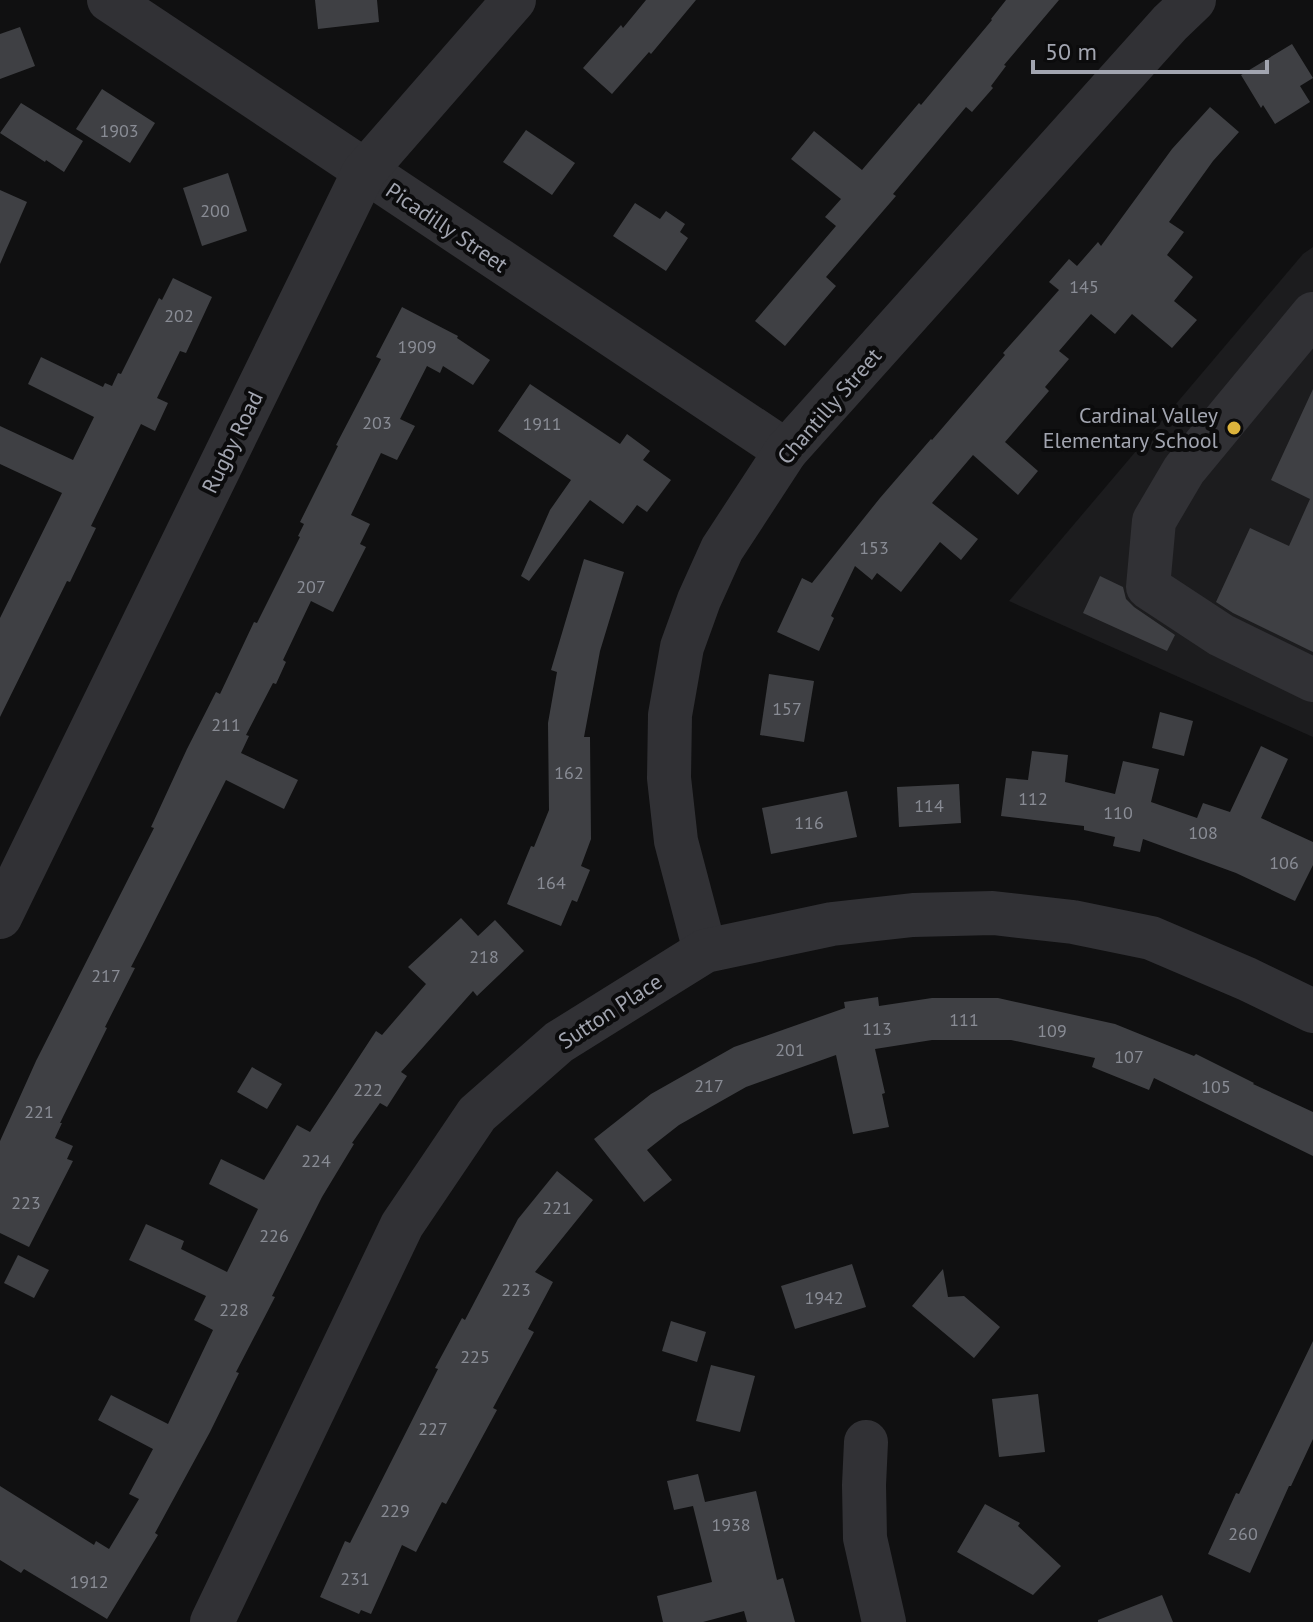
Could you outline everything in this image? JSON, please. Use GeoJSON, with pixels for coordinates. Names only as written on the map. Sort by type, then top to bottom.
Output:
{"type":"FeatureCollection","features":[{"type":"Feature","properties":{"kind":"street","name":"Picadilly Street"},"geometry":{"type":"LineString","coordinates":[[109,0],[786,451]]}},
{"type":"Feature","properties":{"kind":"street","name":"Rugby Road"},"geometry":{"type":"LineString","coordinates":[[0,917],[364,172],[514,0]]}},
{"type":"Feature","properties":{"kind":"street","name":"Chantilly Street"},"geometry":{"type":"LineString","coordinates":[[705,951],[676,841],[669,778],[670,715],[682,647],[722,549],[786,451],[1194,0]]}},
{"type":"Feature","properties":{"kind":"street"},"geometry":{"type":"LineString","coordinates":[[1313,314],[1184,470],[1154,521],[1148,587],[1221,635],[1313,680]]}},
{"type":"Feature","properties":{"kind":"street","name":"Sutton Place"},"geometry":{"type":"LineString","coordinates":[[212,1622],[402,1225],[477,1114],[559,1042],[705,951],[832,924],[913,915],[993,913],[1073,922],[1151,938],[1313,1011]]}},
{"type":"Feature","properties":{"kind":"street"},"geometry":{"type":"LineString","coordinates":[[866,1442],[865,1538],[884,1622]]}},
{"type":"Feature","properties":{"kind":"shaded area","name":"Cardinal Valley Elementary School"},"geometry":{"type":"Polygon","coordinates":[[[1313,247],[1313,737],[1009,601],[1303,254],[1313,247]]]}},
{"type":"Feature","properties":{"kind":"building"},"geometry":{"type":"Polygon","coordinates":[[[315,0],[377,0],[379,22],[318,29],[315,0]]]}},
{"type":"Feature","properties":{"kind":"building"},"geometry":{"type":"Polygon","coordinates":[[[646,0],[696,0],[651,54],[649,52],[612,94],[583,68],[646,0]]]}},
{"type":"Feature","properties":{"kind":"building"},"geometry":{"type":"Polygon","coordinates":[[[1006,0],[1059,0],[1004,65],[991,86],[993,88],[972,112],[966,107],[893,194],[896,196],[826,277],[836,286],[785,346],[755,321],[836,226],[825,217],[841,199],[791,159],[814,131],[862,170],[919,103],[921,105],[1006,0]]]}},
{"type":"Feature","properties":{"kind":"building"},"geometry":{"type":"Polygon","coordinates":[[[20,27],[35,66],[0,79],[0,34],[20,27]]]}},
{"type":"Feature","properties":{"kind":"building"},"geometry":{"type":"Polygon","coordinates":[[[1292,44],[1313,78],[1300,86],[1310,102],[1275,124],[1241,75],[1292,44]]]}},
{"type":"Feature","properties":{"kind":"building"},"geometry":{"type":"Polygon","coordinates":[[[102,89],[155,123],[130,163],[76,129],[102,89]]]}},
{"type":"Feature","properties":{"kind":"building"},"geometry":{"type":"Polygon","coordinates":[[[21,103],[83,141],[64,172],[0,133],[21,103]]]}},
{"type":"Feature","properties":{"kind":"building"},"geometry":{"type":"Polygon","coordinates":[[[1210,107],[1239,132],[1213,161],[1169,222],[1184,232],[1167,255],[1193,277],[1174,301],[1197,320],[1172,348],[1132,314],[1115,334],[1091,314],[1059,351],[1069,359],[1045,387],[1049,391],[1005,442],[1038,471],[1018,495],[973,455],[932,503],[978,539],[961,560],[940,542],[901,592],[877,573],[872,580],[855,566],[831,616],[834,618],[819,651],[777,632],[802,578],[812,583],[880,498],[1059,290],[1049,282],[1069,259],[1077,266],[1098,242],[1101,246],[1172,149],[1210,107]]]}},
{"type":"Feature","properties":{"kind":"building"},"geometry":{"type":"Polygon","coordinates":[[[526,130],[575,163],[552,195],[503,162],[526,130]]]}},
{"type":"Feature","properties":{"kind":"building"},"geometry":{"type":"Polygon","coordinates":[[[228,173],[247,231],[202,246],[183,188],[228,173]]]}},
{"type":"Feature","properties":{"kind":"building"},"geometry":{"type":"Polygon","coordinates":[[[0,190],[27,202],[0,264],[0,190]]]}},
{"type":"Feature","properties":{"kind":"building"},"geometry":{"type":"Polygon","coordinates":[[[635,203],[660,219],[666,211],[685,224],[680,232],[688,238],[666,271],[613,236],[635,203]]]}},
{"type":"Feature","properties":{"kind":"building"},"geometry":{"type":"Polygon","coordinates":[[[173,278],[212,297],[186,353],[180,351],[157,398],[168,403],[155,431],[141,424],[91,526],[96,528],[0,717],[0,618],[62,493],[0,464],[0,426],[73,460],[94,417],[28,384],[41,357],[103,387],[105,383],[112,386],[173,278]]]}},
{"type":"Feature","properties":{"kind":"building"},"geometry":{"type":"Polygon","coordinates":[[[402,307],[458,336],[490,360],[473,385],[443,366],[440,373],[427,366],[400,419],[415,426],[397,460],[381,453],[351,515],[370,524],[360,544],[366,547],[333,612],[311,601],[283,660],[286,662],[276,684],[273,683],[246,735],[249,736],[241,753],[298,780],[284,809],[226,780],[131,967],[135,968],[60,1123],[55,1138],[73,1146],[67,1159],[73,1161],[29,1247],[0,1233],[0,1141],[36,1061],[154,828],[151,827],[187,749],[216,692],[220,694],[300,537],[304,524],[300,522],[381,359],[376,357],[402,307]]]}},
{"type":"Feature","properties":{"kind":"building"},"geometry":{"type":"Polygon","coordinates":[[[530,384],[620,444],[627,434],[650,451],[643,460],[671,480],[647,512],[637,505],[623,524],[590,500],[529,581],[521,576],[550,510],[571,480],[498,431],[530,384]]]}},
{"type":"Feature","properties":{"kind":"building"},"geometry":{"type":"Polygon","coordinates":[[[1313,389],[1313,652],[1216,602],[1250,528],[1289,546],[1310,499],[1271,480],[1313,389]]]}},
{"type":"Feature","properties":{"kind":"building"},"geometry":{"type":"Polygon","coordinates":[[[584,559],[624,572],[600,651],[584,737],[590,737],[591,839],[581,866],[590,870],[577,902],[572,900],[561,926],[507,904],[549,810],[548,723],[557,672],[551,670],[584,559]]]}},
{"type":"Feature","properties":{"kind":"building"},"geometry":{"type":"Polygon","coordinates":[[[1100,576],[1123,587],[1126,599],[1134,607],[1175,635],[1167,651],[1083,613],[1100,576]]]}},
{"type":"Feature","properties":{"kind":"building"},"geometry":{"type":"Polygon","coordinates":[[[769,674],[814,681],[804,742],[760,735],[769,674]]]}},
{"type":"Feature","properties":{"kind":"building"},"geometry":{"type":"Polygon","coordinates":[[[1160,712],[1193,721],[1184,756],[1152,748],[1160,712]]]}},
{"type":"Feature","properties":{"kind":"building"},"geometry":{"type":"Polygon","coordinates":[[[1261,746],[1288,759],[1261,818],[1313,842],[1313,865],[1295,901],[1236,873],[1143,839],[1140,852],[1113,846],[1115,837],[1084,830],[1084,826],[1001,816],[1006,778],[1028,780],[1032,751],[1068,755],[1065,782],[1115,794],[1123,761],[1159,769],[1151,802],[1197,818],[1203,803],[1230,812],[1261,746]]]}},
{"type":"Feature","properties":{"kind":"building"},"geometry":{"type":"Polygon","coordinates":[[[959,784],[961,823],[899,827],[897,787],[959,784]]]}},
{"type":"Feature","properties":{"kind":"building"},"geometry":{"type":"Polygon","coordinates":[[[847,791],[857,837],[771,854],[762,808],[847,791]]]}},
{"type":"Feature","properties":{"kind":"building"},"geometry":{"type":"Polygon","coordinates":[[[461,918],[478,936],[495,920],[524,951],[477,996],[473,991],[401,1072],[407,1076],[387,1107],[380,1103],[352,1143],[272,1296],[275,1297],[236,1372],[239,1373],[210,1432],[155,1533],[158,1535],[107,1619],[24,1569],[21,1573],[0,1560],[0,1486],[94,1545],[96,1541],[109,1549],[139,1499],[129,1494],[153,1449],[98,1420],[111,1395],[168,1424],[213,1330],[194,1320],[206,1296],[129,1260],[146,1224],[184,1241],[181,1249],[227,1272],[258,1209],[209,1184],[221,1159],[264,1180],[297,1125],[310,1132],[376,1031],[382,1035],[426,984],[408,967],[461,918]]]}},
{"type":"Feature","properties":{"kind":"building"},"geometry":{"type":"Polygon","coordinates":[[[878,997],[879,1006],[932,998],[998,998],[1115,1024],[1194,1056],[1196,1054],[1313,1112],[1313,1156],[1154,1078],[1149,1090],[1092,1067],[1095,1058],[1011,1040],[932,1040],[875,1049],[889,1127],[853,1134],[836,1055],[746,1087],[679,1125],[647,1150],[672,1180],[644,1202],[594,1139],[651,1094],[734,1047],[845,1008],[844,1002],[878,997]]]}},
{"type":"Feature","properties":{"kind":"building"},"geometry":{"type":"Polygon","coordinates":[[[252,1067],[282,1084],[267,1109],[237,1092],[252,1067]]]}},
{"type":"Feature","properties":{"kind":"building"},"geometry":{"type":"Polygon","coordinates":[[[557,1171],[593,1200],[535,1272],[553,1282],[528,1329],[534,1332],[493,1408],[497,1410],[446,1504],[442,1502],[416,1552],[402,1545],[371,1614],[361,1610],[359,1614],[320,1597],[345,1541],[350,1543],[462,1318],[465,1320],[518,1219],[557,1171]]]}},
{"type":"Feature","properties":{"kind":"building"},"geometry":{"type":"Polygon","coordinates":[[[18,1255],[49,1270],[34,1298],[4,1283],[18,1255]]]}},
{"type":"Feature","properties":{"kind":"building"},"geometry":{"type":"Polygon","coordinates":[[[852,1264],[866,1307],[795,1329],[781,1286],[852,1264]]]}},
{"type":"Feature","properties":{"kind":"building"},"geometry":{"type":"Polygon","coordinates":[[[943,1269],[948,1297],[964,1296],[1000,1327],[974,1358],[912,1306],[943,1269]]]}},
{"type":"Feature","properties":{"kind":"building"},"geometry":{"type":"Polygon","coordinates":[[[671,1321],[706,1332],[697,1362],[662,1351],[671,1321]]]}},
{"type":"Feature","properties":{"kind":"building"},"geometry":{"type":"Polygon","coordinates":[[[1313,1341],[1313,1439],[1250,1573],[1208,1554],[1313,1341]]]}},
{"type":"Feature","properties":{"kind":"building"},"geometry":{"type":"Polygon","coordinates":[[[711,1365],[755,1376],[740,1432],[696,1421],[711,1365]]]}},
{"type":"Feature","properties":{"kind":"building"},"geometry":{"type":"Polygon","coordinates":[[[1038,1394],[1045,1452],[999,1457],[992,1399],[1038,1394]]]}},
{"type":"Feature","properties":{"kind":"building"},"geometry":{"type":"Polygon","coordinates":[[[698,1474],[705,1502],[756,1491],[777,1580],[783,1578],[795,1622],[747,1622],[744,1611],[703,1622],[663,1622],[657,1596],[712,1582],[693,1506],[674,1510],[667,1481],[698,1474]]]}},
{"type":"Feature","properties":{"kind":"building"},"geometry":{"type":"Polygon","coordinates":[[[985,1504],[1020,1523],[1018,1526],[1061,1566],[1033,1595],[957,1552],[985,1504]]]}},
{"type":"Feature","properties":{"kind":"building"},"geometry":{"type":"Polygon","coordinates":[[[1162,1595],[1173,1622],[1098,1622],[1098,1620],[1162,1595]]]}},
{"type":"Feature","properties":{"kind":"place","name":"Cardinal Valley Elementary School"},"geometry":{"type":"Point","coordinates":[1234,428]}}]}
